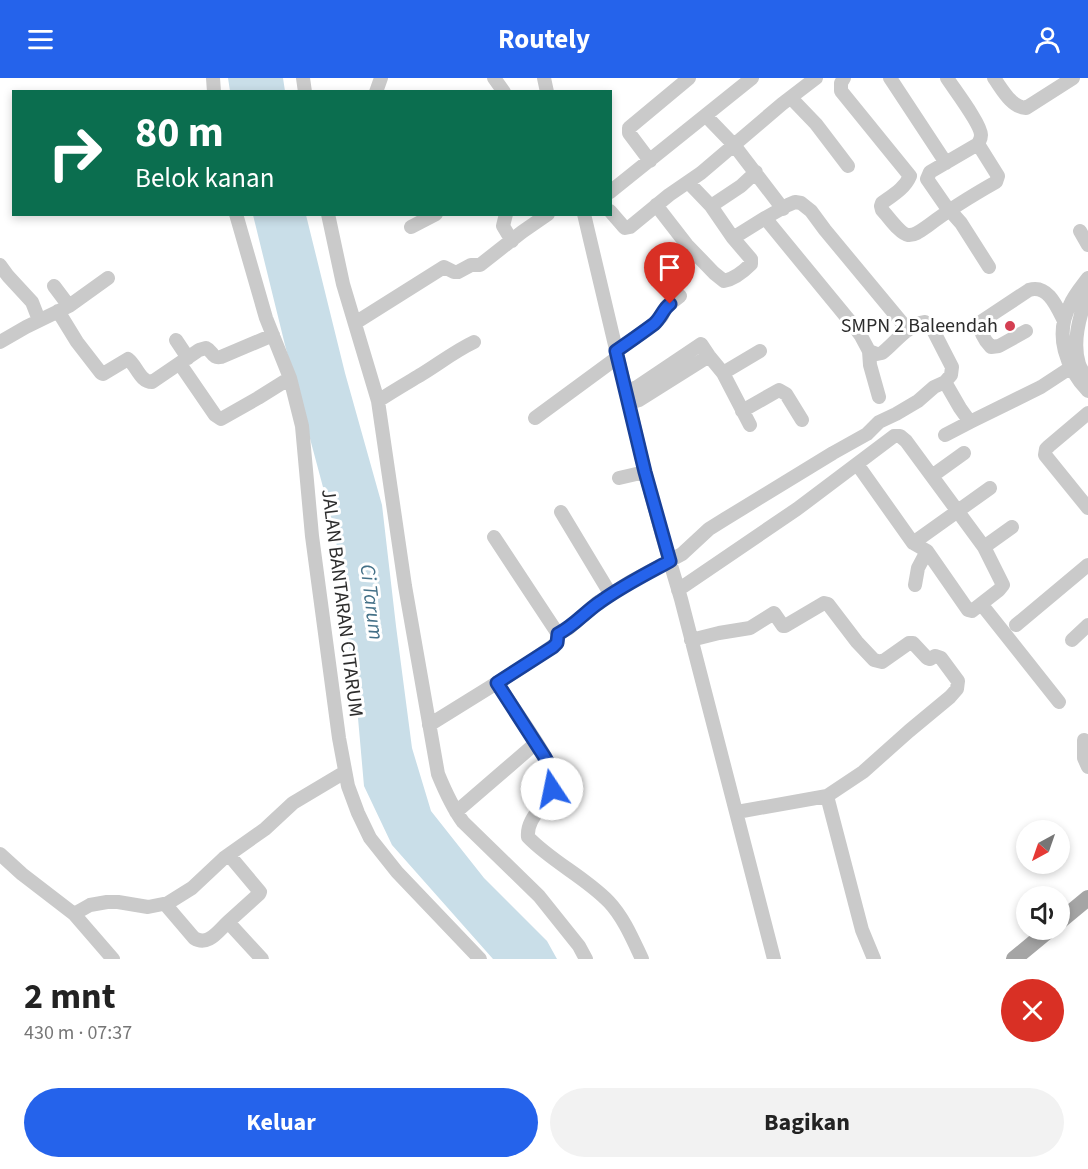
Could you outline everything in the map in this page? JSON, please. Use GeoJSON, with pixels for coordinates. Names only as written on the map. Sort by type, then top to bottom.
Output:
{"type":"FeatureCollection","features":[{"type":"Feature","properties":{"kind":"main road"},"geometry":{"type":"LineString","coordinates":[[1070,913],[1088,898]]}},
{"type":"Feature","properties":{"kind":"main road"},"geometry":{"type":"LineString","coordinates":[[1014,959],[1037,940]]}},
{"type":"Feature","properties":{"kind":"street"},"geometry":{"type":"LineString","coordinates":[[650,161],[629,133],[629,128],[689,78]]}},
{"type":"Feature","properties":{"kind":"street"},"geometry":{"type":"LineString","coordinates":[[612,190],[752,78]]}},
{"type":"Feature","properties":{"kind":"street"},"geometry":{"type":"LineString","coordinates":[[612,213],[627,228],[688,182],[816,78]]}},
{"type":"Feature","properties":{"kind":"street"},"geometry":{"type":"LineString","coordinates":[[844,78],[840,83],[841,91],[909,174],[907,183],[881,206],[899,230],[906,235],[911,236],[918,232],[996,182],[998,179],[996,172],[978,144]]}},
{"type":"Feature","properties":{"kind":"street"},"geometry":{"type":"LineString","coordinates":[[890,78],[946,163]]}},
{"type":"Feature","properties":{"kind":"street"},"geometry":{"type":"LineString","coordinates":[[947,78],[981,131],[981,139],[978,144],[930,172],[927,178],[961,223],[988,267]]}},
{"type":"Feature","properties":{"kind":"street"},"geometry":{"type":"LineString","coordinates":[[994,78],[1015,105],[1021,108],[1031,106],[1056,82],[1073,78]]}},
{"type":"Feature","properties":{"kind":"street"},"geometry":{"type":"LineString","coordinates":[[791,98],[816,124],[848,166]]}},
{"type":"Feature","properties":{"kind":"street"},"geometry":{"type":"LineString","coordinates":[[706,116],[734,145],[783,208]]}},
{"type":"Feature","properties":{"kind":"street"},"geometry":{"type":"LineString","coordinates":[[711,206],[741,186],[756,172]]}},
{"type":"Feature","properties":{"kind":"street"},"geometry":{"type":"LineString","coordinates":[[656,205],[687,245],[714,273],[724,281],[732,278],[751,264],[751,259],[711,206],[688,182]]}},
{"type":"Feature","properties":{"kind":"street"},"geometry":{"type":"LineString","coordinates":[[733,238],[795,202],[805,205],[908,330]]}},
{"type":"Feature","properties":{"kind":"street","name":"JALAN BANTARAN CITARUM"},"geometry":{"type":"LineString","coordinates":[[237,216],[266,318],[290,378],[302,426],[312,536],[339,738],[348,786],[370,838],[397,872],[480,959]]}},
{"type":"Feature","properties":{"kind":"street"},"geometry":{"type":"LineString","coordinates":[[328,216],[344,284],[378,401],[405,586],[438,774],[463,822],[539,896],[579,946],[586,959]]}},
{"type":"Feature","properties":{"kind":"street"},"geometry":{"type":"LineString","coordinates":[[411,227],[432,216]]}},
{"type":"Feature","properties":{"kind":"street"},"geometry":{"type":"LineString","coordinates":[[506,216],[503,226],[512,240]]}},
{"type":"Feature","properties":{"kind":"street"},"geometry":{"type":"LineString","coordinates":[[355,323],[444,267],[458,272],[471,265],[478,266],[545,216]]}},
{"type":"Feature","properties":{"kind":"street"},"geometry":{"type":"LineString","coordinates":[[584,216],[645,472],[774,959]]}},
{"type":"Feature","properties":{"kind":"street"},"geometry":{"type":"LineString","coordinates":[[765,218],[861,336],[869,351],[870,365],[879,397]]}},
{"type":"Feature","properties":{"kind":"street"},"geometry":{"type":"LineString","coordinates":[[1080,231],[1088,245]]}},
{"type":"Feature","properties":{"kind":"street"},"geometry":{"type":"LineString","coordinates":[[0,265],[32,302],[39,320]]}},
{"type":"Feature","properties":{"kind":"street"},"geometry":{"type":"LineString","coordinates":[[0,342],[63,309],[108,278]]}},
{"type":"Feature","properties":{"kind":"street"},"geometry":{"type":"LineString","coordinates":[[1088,278],[1070,305],[1064,321],[1064,348],[1070,368],[1088,391]]}},
{"type":"Feature","properties":{"kind":"street"},"geometry":{"type":"LineString","coordinates":[[54,286],[77,342],[102,374],[128,359],[148,383],[200,350],[209,349],[215,357],[221,357],[273,335]]}},
{"type":"Feature","properties":{"kind":"street"},"geometry":{"type":"LineString","coordinates":[[1026,332],[999,346],[991,347],[981,331],[980,324],[1021,295],[1036,288],[1042,289],[1053,300],[1064,321]]}},
{"type":"Feature","properties":{"kind":"street"},"geometry":{"type":"LineString","coordinates":[[1088,294],[1081,313],[1077,349],[1079,362],[1088,381]]}},
{"type":"Feature","properties":{"kind":"street"},"geometry":{"type":"LineString","coordinates":[[535,418],[655,323],[662,316],[666,307],[680,296]]}},
{"type":"Feature","properties":{"kind":"street"},"geometry":{"type":"LineString","coordinates":[[558,634],[569,628],[597,603],[682,554],[725,519],[867,434],[879,422],[918,401],[951,375],[952,367],[932,328],[922,322],[908,330],[882,353],[869,351]]}},
{"type":"Feature","properties":{"kind":"street"},"geometry":{"type":"LineString","coordinates":[[176,340],[184,361],[215,415],[221,419],[290,378]]}},
{"type":"Feature","properties":{"kind":"street"},"geometry":{"type":"LineString","coordinates":[[378,401],[474,342]]}},
{"type":"Feature","properties":{"kind":"street"},"geometry":{"type":"LineString","coordinates":[[723,373],[760,351]]}},
{"type":"Feature","properties":{"kind":"street"},"geometry":{"type":"LineString","coordinates":[[1088,351],[1088,359]]}},
{"type":"Feature","properties":{"kind":"street"},"geometry":{"type":"LineString","coordinates":[[628,397],[639,400],[709,356],[723,373],[750,425]]}},
{"type":"Feature","properties":{"kind":"street"},"geometry":{"type":"LineString","coordinates":[[945,435],[1041,387],[1070,368]]}},
{"type":"Feature","properties":{"kind":"street"},"geometry":{"type":"LineString","coordinates":[[945,382],[970,422]]}},
{"type":"Feature","properties":{"kind":"street"},"geometry":{"type":"LineString","coordinates":[[742,411],[779,390],[786,394],[802,420]]}},
{"type":"Feature","properties":{"kind":"street"},"geometry":{"type":"LineString","coordinates":[[1088,413],[1049,446],[1045,455],[1088,508]]}},
{"type":"Feature","properties":{"kind":"street"},"geometry":{"type":"LineString","coordinates":[[678,590],[790,514],[894,436],[900,436],[906,441],[984,547],[1003,585],[999,590],[982,605],[972,611],[968,610],[927,551],[913,543],[857,464]]}},
{"type":"Feature","properties":{"kind":"street"},"geometry":{"type":"LineString","coordinates":[[932,476],[964,453]]}},
{"type":"Feature","properties":{"kind":"street"},"geometry":{"type":"LineString","coordinates":[[619,478],[645,472]]}},
{"type":"Feature","properties":{"kind":"street"},"geometry":{"type":"LineString","coordinates":[[913,543],[990,488]]}},
{"type":"Feature","properties":{"kind":"street"},"geometry":{"type":"LineString","coordinates":[[561,512],[611,595]]}},
{"type":"Feature","properties":{"kind":"street"},"geometry":{"type":"LineString","coordinates":[[984,547],[1012,526]]}},
{"type":"Feature","properties":{"kind":"street"},"geometry":{"type":"LineString","coordinates":[[429,725],[557,643],[558,634],[494,537]]}},
{"type":"Feature","properties":{"kind":"street"},"geometry":{"type":"LineString","coordinates":[[915,585],[918,568],[927,551]]}},
{"type":"Feature","properties":{"kind":"street"},"geometry":{"type":"LineString","coordinates":[[1016,625],[1088,565]]}},
{"type":"Feature","properties":{"kind":"street"},"geometry":{"type":"LineString","coordinates":[[691,640],[750,628],[774,613],[785,626],[824,603],[828,604],[874,660],[882,662],[909,643],[913,643],[927,658],[935,656],[941,658],[958,681],[957,689],[950,697],[863,772],[827,796],[736,812]]}},
{"type":"Feature","properties":{"kind":"street"},"geometry":{"type":"LineString","coordinates":[[982,605],[1059,702]]}},
{"type":"Feature","properties":{"kind":"street"},"geometry":{"type":"LineString","coordinates":[[1072,640],[1088,625]]}},
{"type":"Feature","properties":{"kind":"street"},"geometry":{"type":"LineString","coordinates":[[497,683],[537,743],[555,779],[552,789],[530,823],[528,837],[608,900],[622,920],[642,959]]}},
{"type":"Feature","properties":{"kind":"street"},"geometry":{"type":"LineString","coordinates":[[1084,740],[1084,758],[1088,767]]}},
{"type":"Feature","properties":{"kind":"street"},"geometry":{"type":"LineString","coordinates":[[456,812],[537,743]]}},
{"type":"Feature","properties":{"kind":"street"},"geometry":{"type":"LineString","coordinates":[[74,914],[90,905],[107,902],[148,907],[165,904],[180,897],[224,858],[265,829],[293,803],[345,772]]}},
{"type":"Feature","properties":{"kind":"street"},"geometry":{"type":"LineString","coordinates":[[827,796],[862,930],[874,959]]}},
{"type":"Feature","properties":{"kind":"street"},"geometry":{"type":"LineString","coordinates":[[0,854],[74,914],[113,959]]}},
{"type":"Feature","properties":{"kind":"street"},"geometry":{"type":"LineString","coordinates":[[165,904],[194,938],[200,942],[206,941],[260,892],[229,855]]}},
{"type":"Feature","properties":{"kind":"street"},"geometry":{"type":"LineString","coordinates":[[228,922],[262,959]]}},
{"type":"Feature","properties":{"kind":"water"},"geometry":{"type":"Polygon","coordinates":[[[228,78],[283,78],[285,90],[230,90],[228,78]]]}},
{"type":"Feature","properties":{"kind":"water","name":"Ci Tarum"},"geometry":{"type":"Polygon","coordinates":[[[253,216],[306,216],[345,373],[382,505],[412,748],[431,811],[484,878],[547,941],[557,959],[493,959],[392,845],[364,786],[335,532],[253,216]]]}},
{"type":"Feature","properties":{"kind":"place","name":"SMPN 2 Baleendah"},"geometry":{"type":"Point","coordinates":[1010,326]}},
{"type":"Feature","properties":{"kind":"route"},"geometry":{"type":"LineString","coordinates":[[552,789],[555,779],[553,772],[537,743],[497,683],[553,647],[557,643],[558,634],[569,628],[597,603],[670,561],[645,472],[616,351],[655,323],[670,304]]}}]}
